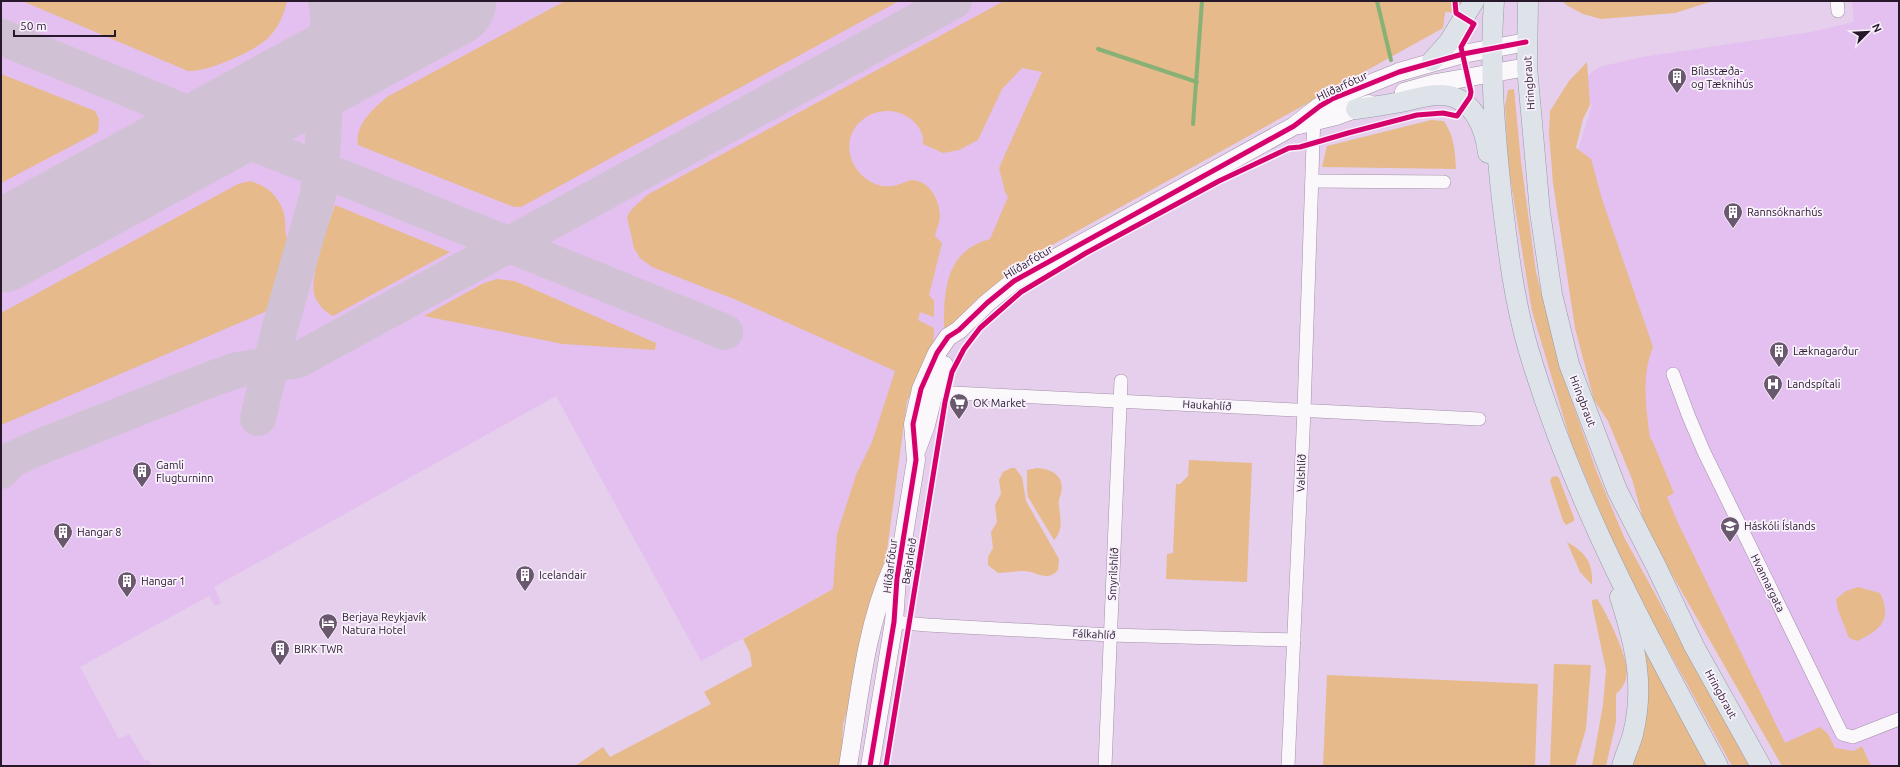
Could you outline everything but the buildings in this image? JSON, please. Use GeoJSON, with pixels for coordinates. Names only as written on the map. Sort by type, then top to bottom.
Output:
{"type":"FeatureCollection","features":[{"type":"Feature","properties":{"kind":"main road"},"geometry":{"type":"LineString","coordinates":[[1432,61],[1449,42],[1474,1]]}},
{"type":"Feature","properties":{"kind":"main road"},"geometry":{"type":"LineString","coordinates":[[1494,1],[1491,48],[1497,157],[1514,289],[1529,349],[1558,436],[1602,542],[1677,691],[1718,766]]}},
{"type":"Feature","properties":{"kind":"main road","name":"Hringbraut"},"geometry":{"type":"LineString","coordinates":[[1528,1],[1526,42],[1527,67],[1541,220],[1552,294],[1569,364],[1616,490],[1656,566],[1694,646],[1762,766]]}},
{"type":"Feature","properties":{"kind":"main road"},"geometry":{"type":"LineString","coordinates":[[1356,109],[1444,95],[1465,104],[1475,114],[1482,130],[1487,145],[1492,180],[1504,214]]}},
{"type":"Feature","properties":{"kind":"main road"},"geometry":{"type":"LineString","coordinates":[[1602,542],[1636,654],[1639,695],[1633,734],[1622,766]]}},
{"type":"Feature","properties":{"kind":"main road"},"geometry":{"type":"LineString","coordinates":[[1656,566],[1773,766]]}},
{"type":"Feature","properties":{"kind":"street","name":"Hlíðarfótur"},"geometry":{"type":"LineString","coordinates":[[916,451],[913,424],[921,389],[937,353],[948,337],[959,330],[987,303],[1014,281],[1314,116],[1348,92],[1432,61],[1526,42]]}},
{"type":"Feature","properties":{"kind":"street","name":"Hlíðarfótur"},"geometry":{"type":"LineString","coordinates":[[1314,116],[1356,109],[1436,83],[1527,67]]}},
{"type":"Feature","properties":{"kind":"street","name":"Valshlíð"},"geometry":{"type":"LineString","coordinates":[[1288,766],[1304,410],[1314,116]]}},
{"type":"Feature","properties":{"kind":"street"},"geometry":{"type":"LineString","coordinates":[[1312,181],[1444,182]]}},
{"type":"Feature","properties":{"kind":"street","name":"Hlíðarfótur"},"geometry":{"type":"LineString","coordinates":[[870,766],[894,622],[902,543],[916,451],[926,425],[934,392],[945,363],[956,343],[959,330]]}},
{"type":"Feature","properties":{"kind":"street","name":"Hvannargata"},"geometry":{"type":"LineString","coordinates":[[1673,374],[1704,452],[1842,734],[1853,737],[1899,719]]}},
{"type":"Feature","properties":{"kind":"street","name":"Smyrilshlíð"},"geometry":{"type":"LineString","coordinates":[[1105,766],[1121,381]]}},
{"type":"Feature","properties":{"kind":"street","name":"Haukahlíð"},"geometry":{"type":"LineString","coordinates":[[934,392],[1480,419]]}},
{"type":"Feature","properties":{"kind":"street","name":"Hlíðarfótur"},"geometry":{"type":"LineString","coordinates":[[848,766],[872,632],[887,579],[902,543]]}},
{"type":"Feature","properties":{"kind":"street","name":"Fálkahlíð"},"geometry":{"type":"LineString","coordinates":[[894,622],[1110,635],[1294,640]]}},
{"type":"Feature","properties":{"kind":"shaded area"},"geometry":{"type":"Polygon","coordinates":[[[1,1],[1447,1],[1443,28],[1025,260],[974,302],[933,350],[907,401],[885,565],[833,589],[701,661],[556,396],[214,587],[221,603],[215,606],[209,596],[80,667],[119,739],[129,734],[145,761],[148,760],[152,766],[1,766],[1,1]]]}},
{"type":"Feature","properties":{"kind":"shaded area"},"geometry":{"type":"Polygon","coordinates":[[[22,1],[287,1],[278,25],[273,33],[263,43],[231,60],[207,68],[188,71],[22,1]]]}},
{"type":"Feature","properties":{"kind":"shaded area"},"geometry":{"type":"Polygon","coordinates":[[[565,1],[899,1],[521,207],[514,207],[358,145],[359,131],[362,124],[376,106],[387,97],[565,1]]]}},
{"type":"Feature","properties":{"kind":"shaded area"},"geometry":{"type":"Polygon","coordinates":[[[1004,1],[1468,1],[1464,13],[1445,12],[1443,28],[1025,260],[974,302],[944,337],[944,306],[949,278],[954,265],[963,254],[974,245],[990,239],[1008,197],[1005,192],[999,168],[1042,72],[1022,68],[1002,89],[978,140],[959,150],[943,153],[923,144],[922,133],[916,124],[906,116],[894,112],[882,111],[861,121],[854,130],[850,141],[850,154],[852,161],[865,178],[878,185],[895,186],[913,180],[919,181],[929,188],[938,203],[940,218],[935,236],[942,243],[929,295],[934,301],[934,317],[920,312],[918,320],[934,328],[933,350],[907,401],[885,565],[854,690],[843,724],[841,766],[575,766],[603,747],[610,757],[711,704],[704,692],[752,666],[750,653],[743,639],[833,589],[837,534],[856,475],[872,442],[895,371],[739,301],[652,267],[640,258],[634,248],[627,217],[631,210],[647,195],[1004,1]]]}},
{"type":"Feature","properties":{"kind":"shaded area"},"geometry":{"type":"Polygon","coordinates":[[[1562,1],[1713,1],[1675,13],[1601,19],[1583,14],[1562,1]]]}},
{"type":"Feature","properties":{"kind":"shaded area","name":"Landspítali"},"geometry":{"type":"Polygon","coordinates":[[[1852,1],[1899,1],[1899,766],[1809,766],[1779,746],[1674,524],[1649,439],[1645,394],[1645,363],[1577,152],[1592,105],[1580,89],[1588,75],[1599,67],[1642,57],[1811,32],[1854,22],[1852,1]]]}},
{"type":"Feature","properties":{"kind":"shaded area"},"geometry":{"type":"Polygon","coordinates":[[[1587,62],[1590,105],[1583,119],[1576,148],[1591,159],[1602,199],[1653,347],[1649,358],[1646,381],[1647,415],[1650,438],[1674,493],[1667,497],[1678,523],[1785,743],[1820,727],[1828,734],[1835,748],[1854,751],[1862,746],[1871,766],[1782,766],[1663,559],[1643,519],[1632,479],[1608,421],[1594,400],[1575,328],[1553,183],[1549,134],[1550,111],[1569,81],[1587,62]]]}},
{"type":"Feature","properties":{"kind":"shaded area"},"geometry":{"type":"Polygon","coordinates":[[[1,74],[95,111],[99,119],[98,132],[1,183],[1,74]]]}},
{"type":"Feature","properties":{"kind":"shaded area"},"geometry":{"type":"Polygon","coordinates":[[[1514,89],[1521,162],[1536,272],[1562,373],[1596,470],[1624,537],[1749,766],[1732,766],[1625,571],[1571,442],[1532,311],[1508,165],[1505,106],[1508,90],[1514,89]]]}},
{"type":"Feature","properties":{"kind":"shaded area"},"geometry":{"type":"Polygon","coordinates":[[[1431,120],[1444,121],[1450,132],[1456,169],[1322,167],[1327,146],[1431,120]]]}},
{"type":"Feature","properties":{"kind":"shaded area"},"geometry":{"type":"Polygon","coordinates":[[[250,181],[269,190],[278,200],[285,219],[288,241],[267,311],[1,425],[1,313],[238,184],[250,181]]]}},
{"type":"Feature","properties":{"kind":"shaded area"},"geometry":{"type":"Polygon","coordinates":[[[335,205],[450,252],[333,316],[324,309],[315,297],[313,284],[320,249],[335,205]]]}},
{"type":"Feature","properties":{"kind":"shaded area"},"geometry":{"type":"Polygon","coordinates":[[[497,279],[515,281],[656,343],[655,350],[563,344],[424,316],[484,283],[497,279]]]}},
{"type":"Feature","properties":{"kind":"shaded area"},"geometry":{"type":"Polygon","coordinates":[[[1189,460],[1252,463],[1247,582],[1166,579],[1167,554],[1173,553],[1176,484],[1180,484],[1188,476],[1189,460]]]}},
{"type":"Feature","properties":{"kind":"shaded area"},"geometry":{"type":"Polygon","coordinates":[[[1011,468],[1015,468],[1022,477],[1026,501],[1059,559],[1058,570],[1050,576],[1028,571],[998,573],[988,565],[988,557],[993,548],[991,532],[997,522],[995,505],[1001,494],[999,480],[1003,472],[1011,468]]]}},
{"type":"Feature","properties":{"kind":"shaded area"},"geometry":{"type":"Polygon","coordinates":[[[1037,468],[1048,470],[1056,474],[1061,482],[1062,487],[1059,502],[1060,528],[1054,540],[1028,497],[1027,470],[1037,468]]]}},
{"type":"Feature","properties":{"kind":"shaded area"},"geometry":{"type":"Polygon","coordinates":[[[1556,476],[1559,478],[1574,518],[1574,521],[1566,525],[1563,521],[1550,481],[1552,477],[1556,476]]]}},
{"type":"Feature","properties":{"kind":"shaded area"},"geometry":{"type":"Polygon","coordinates":[[[1567,542],[1584,554],[1590,564],[1592,585],[1580,572],[1567,542]]]}},
{"type":"Feature","properties":{"kind":"shaded area"},"geometry":{"type":"Polygon","coordinates":[[[1858,587],[1880,593],[1884,602],[1885,610],[1882,623],[1878,628],[1857,641],[1849,638],[1838,610],[1836,599],[1846,591],[1858,587]]]}},
{"type":"Feature","properties":{"kind":"shaded area"},"geometry":{"type":"Polygon","coordinates":[[[1597,599],[1616,634],[1624,655],[1627,672],[1624,684],[1616,694],[1616,722],[1606,766],[1592,766],[1603,705],[1606,670],[1592,604],[1592,600],[1597,599]]]}},
{"type":"Feature","properties":{"kind":"shaded area"},"geometry":{"type":"Polygon","coordinates":[[[1641,639],[1712,766],[1628,766],[1641,639]]]}},
{"type":"Feature","properties":{"kind":"shaded area"},"geometry":{"type":"Polygon","coordinates":[[[1554,664],[1591,665],[1586,729],[1575,766],[1550,766],[1554,664]]]}},
{"type":"Feature","properties":{"kind":"shaded area"},"geometry":{"type":"Polygon","coordinates":[[[1327,675],[1538,684],[1535,766],[1323,766],[1327,675]]]}},
{"type":"Feature","properties":{"kind":"waterway"},"geometry":{"type":"LineString","coordinates":[[1193,124],[1202,1]]}},
{"type":"Feature","properties":{"kind":"waterway"},"geometry":{"type":"LineString","coordinates":[[1377,1],[1391,60]]}},
{"type":"Feature","properties":{"kind":"waterway"},"geometry":{"type":"LineString","coordinates":[[1098,49],[1197,82]]}},
{"type":"Feature","properties":{"kind":"taxiway"},"geometry":{"type":"LineString","coordinates":[[258,418],[280,327],[318,195],[323,139],[328,38],[328,13],[326,1]]}},
{"type":"Feature","properties":{"kind":"taxiway"},"geometry":{"type":"LineString","coordinates":[[331,1],[351,16],[360,20],[379,23],[414,21]]}},
{"type":"Feature","properties":{"kind":"taxiway"},"geometry":{"type":"LineString","coordinates":[[1,471],[11,460],[37,448],[209,380],[237,370],[298,360],[954,1]]}},
{"type":"Feature","properties":{"kind":"taxiway"},"geometry":{"type":"LineString","coordinates":[[1,37],[184,112],[207,119],[243,115]]}},
{"type":"Feature","properties":{"kind":"taxiway"},"geometry":{"type":"LineString","coordinates":[[327,102],[334,81],[341,72],[356,58],[383,38]]}},
{"type":"Feature","properties":{"kind":"taxiway"},"geometry":{"type":"LineString","coordinates":[[293,88],[313,66],[321,54],[327,39]]}},
{"type":"Feature","properties":{"kind":"taxiway"},"geometry":{"type":"LineString","coordinates":[[159,161],[217,138],[247,141],[361,185],[725,332]]}},
{"type":"Feature","properties":{"kind":"runway"},"geometry":{"type":"LineString","coordinates":[[1,247],[451,1]]}},
{"type":"Feature","properties":{"kind":"cycle path","name":"Bæjarleið"},"geometry":{"type":"LineString","coordinates":[[886,766],[945,402],[952,372],[964,349],[980,328],[1021,292],[1086,253],[1219,181],[1289,148],[1300,147],[1417,115],[1443,113],[1457,116],[1470,97],[1471,92],[1461,47],[1474,24],[1456,13],[1455,1]]}},
{"type":"Feature","properties":{"kind":"cycle path","name":"Bæjarleið"},"geometry":{"type":"LineString","coordinates":[[870,766],[894,622],[897,578],[916,460],[913,424],[921,389],[937,353],[948,337],[959,330],[987,303],[1014,281],[1294,126],[1320,106],[1332,99],[1399,72],[1463,54],[1526,42]]}},
{"type":"Feature","properties":{"kind":"place","name":"Bílastæða- og Tæknihús"},"geometry":{"type":"Point","coordinates":[1677,94]}},
{"type":"Feature","properties":{"kind":"place","name":"Rannsóknarhús"},"geometry":{"type":"Point","coordinates":[1733,229]}},
{"type":"Feature","properties":{"kind":"place","name":"Læknagarður"},"geometry":{"type":"Point","coordinates":[1779,368]}},
{"type":"Feature","properties":{"kind":"place","name":"Landspítali"},"geometry":{"type":"Point","coordinates":[1773,401]}},
{"type":"Feature","properties":{"kind":"place","name":"OK Market"},"geometry":{"type":"Point","coordinates":[959,420]}},
{"type":"Feature","properties":{"kind":"place","name":"Gamli Flugturninn"},"geometry":{"type":"Point","coordinates":[142,488]}},
{"type":"Feature","properties":{"kind":"place","name":"Háskóli Íslands"},"geometry":{"type":"Point","coordinates":[1730,543]}},
{"type":"Feature","properties":{"kind":"place","name":"Hangar 8"},"geometry":{"type":"Point","coordinates":[63,549]}},
{"type":"Feature","properties":{"kind":"place","name":"Icelandair"},"geometry":{"type":"Point","coordinates":[525,592]}},
{"type":"Feature","properties":{"kind":"place","name":"Hangar 1"},"geometry":{"type":"Point","coordinates":[127,598]}},
{"type":"Feature","properties":{"kind":"place","name":"Berjaya Reykjavík Natura Hotel"},"geometry":{"type":"Point","coordinates":[328,640]}},
{"type":"Feature","properties":{"kind":"place","name":"BIRK TWR"},"geometry":{"type":"Point","coordinates":[280,666]}}]}
